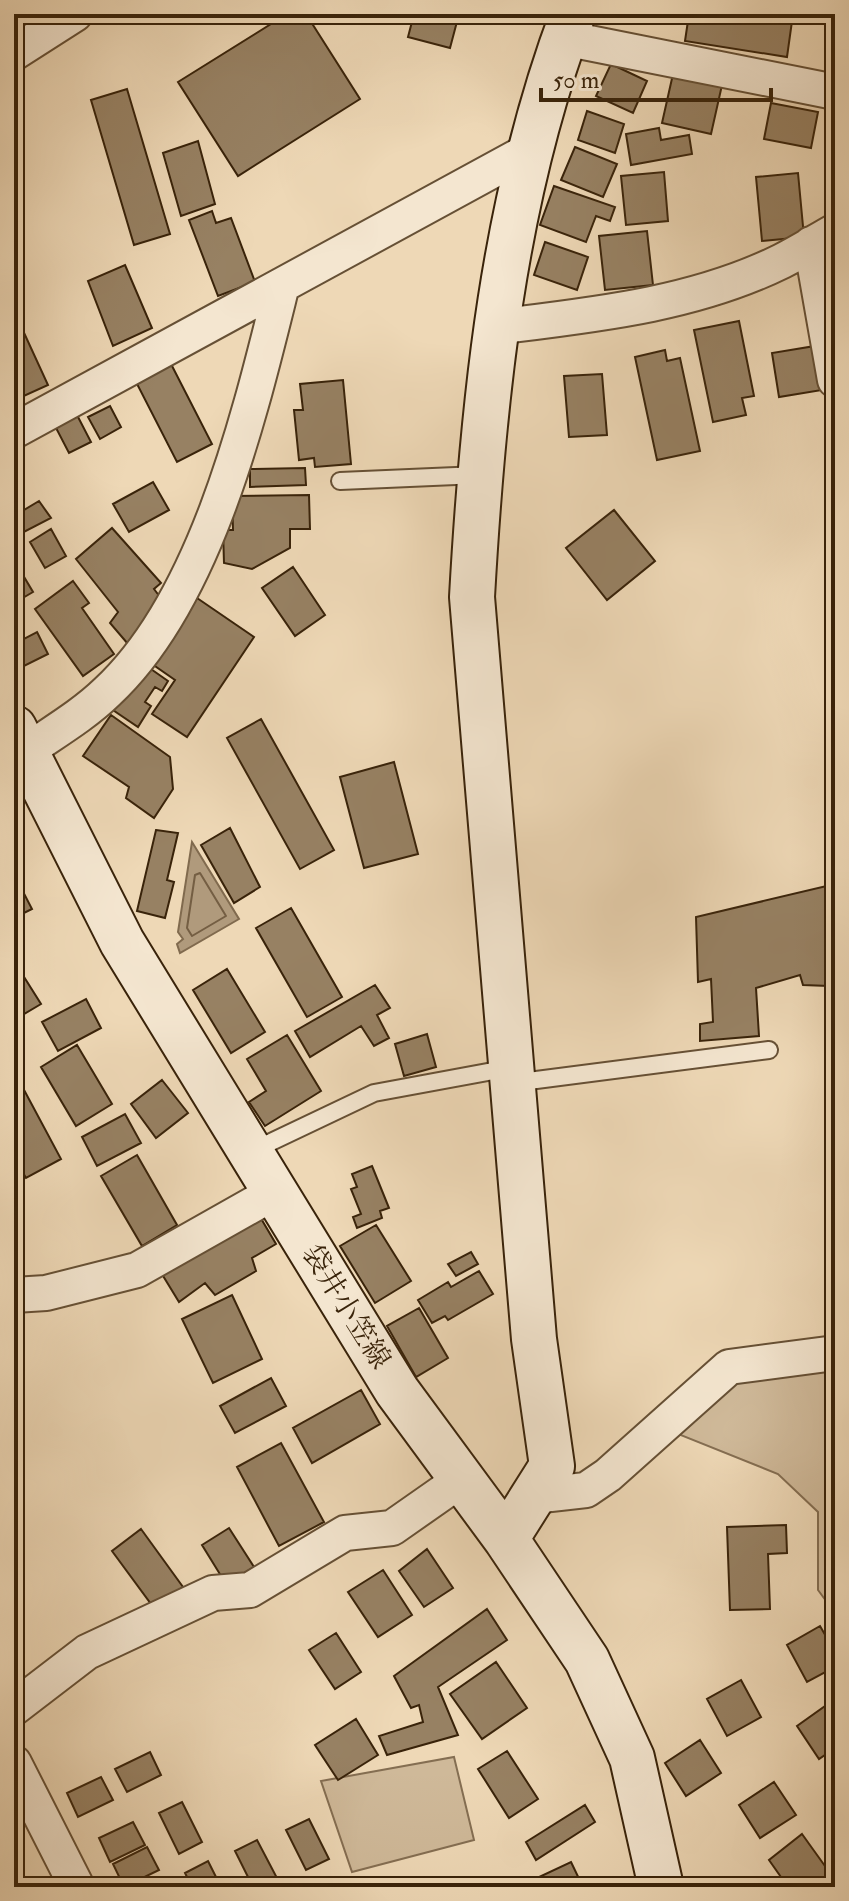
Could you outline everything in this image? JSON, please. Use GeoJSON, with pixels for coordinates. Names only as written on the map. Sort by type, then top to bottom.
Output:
{"type":"FeatureCollection","features":[{"type":"Feature","properties":{"kind":"street"},"geometry":{"type":"LineString","coordinates":[[14,53],[75,14]]}},
{"type":"Feature","properties":{"kind":"street"},"geometry":{"type":"LineString","coordinates":[[506,1539],[552,1466],[534,1339],[472,597],[495,327],[532,149],[568,26],[835,92]]}},
{"type":"Feature","properties":{"kind":"street"},"geometry":{"type":"LineString","coordinates":[[14,431],[532,149]]}},
{"type":"Feature","properties":{"kind":"street"},"geometry":{"type":"LineString","coordinates":[[495,327],[622,311],[698,292],[780,262],[823,238],[835,380]]}},
{"type":"Feature","properties":{"kind":"street"},"geometry":{"type":"LineString","coordinates":[[18,747],[108,691],[148,647],[201,549],[244,434],[282,285]]}},
{"type":"Feature","properties":{"kind":"street","name":"袋井小笠線"},"geometry":{"type":"LineString","coordinates":[[18,747],[122,942],[397,1391],[506,1539],[587,1660],[632,1758],[661,1887]]}},
{"type":"Feature","properties":{"kind":"street"},"geometry":{"type":"LineString","coordinates":[[14,1295],[46,1293],[137,1270],[275,1192]]}},
{"type":"Feature","properties":{"kind":"street"},"geometry":{"type":"LineString","coordinates":[[533,1496],[586,1490],[608,1475],[729,1367],[835,1353]]}},
{"type":"Feature","properties":{"kind":"street"},"geometry":{"type":"LineString","coordinates":[[14,1708],[87,1652],[213,1593],[250,1590],[345,1533],[392,1528],[462,1479]]}},
{"type":"Feature","properties":{"kind":"street"},"geometry":{"type":"LineString","coordinates":[[14,1763],[77,1887]]}},
{"type":"Feature","properties":{"kind":"lane"},"geometry":{"type":"LineString","coordinates":[[340,481],[480,475]]}},
{"type":"Feature","properties":{"kind":"lane"},"geometry":{"type":"LineString","coordinates":[[250,1152],[374,1093],[511,1075],[769,1050]]}},
{"type":"Feature","properties":{"kind":"shaded area"},"geometry":{"type":"Polygon","coordinates":[[[747,1365],[835,1367],[835,1613],[818,1590],[818,1512],[778,1474],[678,1434],[747,1365]]]}},
{"type":"Feature","properties":{"kind":"shaded area"},"geometry":{"type":"Polygon","coordinates":[[[454,1757],[474,1840],[352,1872],[321,1781],[454,1757]]]}},
{"type":"Feature","properties":{"kind":"water"},"geometry":{"type":"Polygon","coordinates":[[[192,842],[239,919],[180,953],[177,944],[183,939],[178,932],[192,842]]]}},
{"type":"Feature","properties":{"kind":"building"},"geometry":{"type":"Polygon","coordinates":[[[287,14],[306,14],[360,99],[238,176],[178,82],[287,14]]]}},
{"type":"Feature","properties":{"kind":"building"},"geometry":{"type":"Polygon","coordinates":[[[414,14],[459,14],[450,48],[408,37],[414,14]]]}},
{"type":"Feature","properties":{"kind":"building"},"geometry":{"type":"Polygon","coordinates":[[[689,14],[793,14],[787,57],[685,41],[689,14]]]}},
{"type":"Feature","properties":{"kind":"building"},"geometry":{"type":"Polygon","coordinates":[[[611,64],[647,81],[633,113],[596,96],[611,64]]]}},
{"type":"Feature","properties":{"kind":"building"},"geometry":{"type":"Polygon","coordinates":[[[673,74],[722,85],[711,134],[662,123],[673,74]]]}},
{"type":"Feature","properties":{"kind":"building"},"geometry":{"type":"Polygon","coordinates":[[[127,89],[170,234],[134,245],[91,100],[127,89]]]}},
{"type":"Feature","properties":{"kind":"building"},"geometry":{"type":"Polygon","coordinates":[[[771,103],[818,112],[811,148],[764,139],[771,103]]]}},
{"type":"Feature","properties":{"kind":"building"},"geometry":{"type":"Polygon","coordinates":[[[587,111],[624,124],[615,153],[578,140],[587,111]]]}},
{"type":"Feature","properties":{"kind":"building"},"geometry":{"type":"Polygon","coordinates":[[[659,128],[661,140],[689,135],[692,154],[631,165],[626,134],[659,128]]]}},
{"type":"Feature","properties":{"kind":"building"},"geometry":{"type":"Polygon","coordinates":[[[198,141],[215,204],[181,216],[163,153],[198,141]]]}},
{"type":"Feature","properties":{"kind":"building"},"geometry":{"type":"Polygon","coordinates":[[[575,147],[617,164],[603,197],[561,180],[575,147]]]}},
{"type":"Feature","properties":{"kind":"building"},"geometry":{"type":"Polygon","coordinates":[[[664,172],[668,221],[626,225],[621,176],[664,172]]]}},
{"type":"Feature","properties":{"kind":"building"},"geometry":{"type":"Polygon","coordinates":[[[798,173],[804,237],[762,241],[756,177],[798,173]]]}},
{"type":"Feature","properties":{"kind":"building"},"geometry":{"type":"Polygon","coordinates":[[[554,186],[615,207],[610,221],[596,216],[586,242],[540,225],[554,186]]]}},
{"type":"Feature","properties":{"kind":"building"},"geometry":{"type":"Polygon","coordinates":[[[212,211],[216,223],[231,218],[255,282],[218,296],[189,220],[212,211]]]}},
{"type":"Feature","properties":{"kind":"building"},"geometry":{"type":"Polygon","coordinates":[[[647,231],[653,285],[605,290],[599,236],[647,231]]]}},
{"type":"Feature","properties":{"kind":"building"},"geometry":{"type":"Polygon","coordinates":[[[545,242],[588,257],[577,290],[534,275],[545,242]]]}},
{"type":"Feature","properties":{"kind":"building"},"geometry":{"type":"Polygon","coordinates":[[[125,265],[152,328],[113,346],[88,281],[125,265]]]}},
{"type":"Feature","properties":{"kind":"building"},"geometry":{"type":"Polygon","coordinates":[[[14,311],[48,385],[15,400],[14,398],[14,311]]]}},
{"type":"Feature","properties":{"kind":"building"},"geometry":{"type":"Polygon","coordinates":[[[739,321],[754,396],[742,398],[746,415],[713,422],[694,330],[739,321]]]}},
{"type":"Feature","properties":{"kind":"building"},"geometry":{"type":"Polygon","coordinates":[[[815,346],[822,390],[779,397],[772,353],[815,346]]]}},
{"type":"Feature","properties":{"kind":"building"},"geometry":{"type":"Polygon","coordinates":[[[665,350],[667,361],[680,358],[700,451],[657,460],[635,357],[665,350]]]}},
{"type":"Feature","properties":{"kind":"building"},"geometry":{"type":"Polygon","coordinates":[[[170,362],[212,444],[177,462],[135,380],[170,362]]]}},
{"type":"Feature","properties":{"kind":"building"},"geometry":{"type":"Polygon","coordinates":[[[602,374],[607,435],[569,437],[564,376],[602,374]]]}},
{"type":"Feature","properties":{"kind":"building"},"geometry":{"type":"Polygon","coordinates":[[[343,380],[351,464],[315,467],[314,458],[299,460],[294,410],[303,410],[300,384],[343,380]]]}},
{"type":"Feature","properties":{"kind":"building"},"geometry":{"type":"Polygon","coordinates":[[[110,406],[121,427],[100,439],[88,417],[110,406]]]}},
{"type":"Feature","properties":{"kind":"building"},"geometry":{"type":"Polygon","coordinates":[[[77,415],[91,442],[69,453],[55,426],[77,415]]]}},
{"type":"Feature","properties":{"kind":"building"},"geometry":{"type":"Polygon","coordinates":[[[305,468],[306,485],[250,487],[250,469],[305,468]]]}},
{"type":"Feature","properties":{"kind":"building"},"geometry":{"type":"Polygon","coordinates":[[[153,482],[169,510],[129,532],[113,504],[153,482]]]}},
{"type":"Feature","properties":{"kind":"building"},"geometry":{"type":"Polygon","coordinates":[[[309,495],[310,529],[290,529],[290,548],[252,569],[224,563],[223,530],[233,530],[232,496],[309,495]]]}},
{"type":"Feature","properties":{"kind":"building"},"geometry":{"type":"Polygon","coordinates":[[[39,501],[51,518],[14,537],[14,516],[39,501]]]}},
{"type":"Feature","properties":{"kind":"building"},"geometry":{"type":"Polygon","coordinates":[[[614,510],[655,561],[607,600],[566,548],[614,510]]]}},
{"type":"Feature","properties":{"kind":"building"},"geometry":{"type":"Polygon","coordinates":[[[112,528],[161,583],[154,589],[160,597],[128,644],[110,623],[118,612],[76,559],[112,528]]]}},
{"type":"Feature","properties":{"kind":"building"},"geometry":{"type":"Polygon","coordinates":[[[51,529],[66,556],[45,568],[30,542],[51,529]]]}},
{"type":"Feature","properties":{"kind":"building"},"geometry":{"type":"Polygon","coordinates":[[[14,560],[33,592],[14,603],[14,560]]]}},
{"type":"Feature","properties":{"kind":"building"},"geometry":{"type":"Polygon","coordinates":[[[293,567],[325,615],[295,636],[262,588],[293,567]]]}},
{"type":"Feature","properties":{"kind":"building"},"geometry":{"type":"Polygon","coordinates":[[[73,581],[89,603],[82,608],[114,654],[83,676],[35,609],[73,581]]]}},
{"type":"Feature","properties":{"kind":"building"},"geometry":{"type":"Polygon","coordinates":[[[197,598],[254,637],[187,737],[152,714],[175,680],[152,664],[197,598]]]}},
{"type":"Feature","properties":{"kind":"building"},"geometry":{"type":"Polygon","coordinates":[[[37,632],[48,654],[14,671],[14,644],[37,632]]]}},
{"type":"Feature","properties":{"kind":"building"},"geometry":{"type":"Polygon","coordinates":[[[138,660],[168,681],[162,691],[155,687],[145,702],[151,706],[138,727],[107,706],[138,660]]]}},
{"type":"Feature","properties":{"kind":"building"},"geometry":{"type":"Polygon","coordinates":[[[111,715],[170,757],[173,789],[154,818],[126,798],[129,787],[83,756],[111,715]]]}},
{"type":"Feature","properties":{"kind":"building"},"geometry":{"type":"Polygon","coordinates":[[[261,719],[334,850],[300,869],[227,738],[261,719]]]}},
{"type":"Feature","properties":{"kind":"building"},"geometry":{"type":"Polygon","coordinates":[[[394,762],[418,854],[364,868],[340,777],[394,762]]]}},
{"type":"Feature","properties":{"kind":"building"},"geometry":{"type":"Polygon","coordinates":[[[230,828],[260,887],[234,903],[201,845],[230,828]]]}},
{"type":"Feature","properties":{"kind":"building"},"geometry":{"type":"Polygon","coordinates":[[[156,830],[178,833],[167,880],[174,882],[165,918],[137,911],[156,830]]]}},
{"type":"Feature","properties":{"kind":"building"},"geometry":{"type":"Polygon","coordinates":[[[14,837],[23,849],[14,856],[14,837]]]}},
{"type":"Feature","properties":{"kind":"building"},"geometry":{"type":"Polygon","coordinates":[[[17,880],[32,909],[14,918],[14,881],[17,880]]]}},
{"type":"Feature","properties":{"kind":"building"},"geometry":{"type":"Polygon","coordinates":[[[835,884],[835,1008],[829,986],[803,985],[800,975],[756,988],[759,1036],[700,1041],[700,1024],[713,1022],[711,979],[698,982],[696,917],[835,884]]]}},
{"type":"Feature","properties":{"kind":"building"},"geometry":{"type":"Polygon","coordinates":[[[291,908],[342,997],[307,1017],[256,928],[291,908]]]}},
{"type":"Feature","properties":{"kind":"building"},"geometry":{"type":"Polygon","coordinates":[[[14,961],[41,1004],[14,1020],[14,961]]]}},
{"type":"Feature","properties":{"kind":"building"},"geometry":{"type":"Polygon","coordinates":[[[227,969],[265,1032],[231,1053],[193,990],[227,969]]]}},
{"type":"Feature","properties":{"kind":"building"},"geometry":{"type":"Polygon","coordinates":[[[375,985],[390,1008],[377,1015],[389,1038],[374,1046],[361,1026],[310,1057],[295,1031],[375,985]]]}},
{"type":"Feature","properties":{"kind":"building"},"geometry":{"type":"Polygon","coordinates":[[[86,999],[101,1028],[58,1051],[42,1022],[86,999]]]}},
{"type":"Feature","properties":{"kind":"building"},"geometry":{"type":"Polygon","coordinates":[[[427,1034],[436,1067],[404,1076],[395,1044],[427,1034]]]}},
{"type":"Feature","properties":{"kind":"building"},"geometry":{"type":"Polygon","coordinates":[[[287,1035],[321,1091],[265,1126],[249,1102],[266,1091],[247,1059],[287,1035]]]}},
{"type":"Feature","properties":{"kind":"building"},"geometry":{"type":"Polygon","coordinates":[[[77,1045],[112,1104],[76,1126],[41,1067],[77,1045]]]}},
{"type":"Feature","properties":{"kind":"building"},"geometry":{"type":"Polygon","coordinates":[[[162,1080],[188,1113],[156,1138],[131,1104],[162,1080]]]}},
{"type":"Feature","properties":{"kind":"building"},"geometry":{"type":"Polygon","coordinates":[[[23,1088],[61,1159],[26,1178],[14,1157],[14,1092],[23,1088]]]}},
{"type":"Feature","properties":{"kind":"building"},"geometry":{"type":"Polygon","coordinates":[[[125,1114],[141,1143],[97,1166],[82,1137],[125,1114]]]}},
{"type":"Feature","properties":{"kind":"building"},"geometry":{"type":"Polygon","coordinates":[[[137,1155],[177,1225],[142,1246],[101,1176],[137,1155]]]}},
{"type":"Feature","properties":{"kind":"building"},"geometry":{"type":"Polygon","coordinates":[[[372,1166],[389,1208],[380,1211],[382,1218],[357,1228],[353,1217],[361,1214],[351,1189],[357,1187],[352,1174],[372,1166]]]}},
{"type":"Feature","properties":{"kind":"building"},"geometry":{"type":"Polygon","coordinates":[[[256,1210],[276,1244],[252,1258],[256,1271],[215,1295],[205,1283],[179,1302],[157,1266],[256,1210]]]}},
{"type":"Feature","properties":{"kind":"building"},"geometry":{"type":"Polygon","coordinates":[[[376,1225],[411,1281],[375,1303],[340,1246],[376,1225]]]}},
{"type":"Feature","properties":{"kind":"building"},"geometry":{"type":"Polygon","coordinates":[[[471,1252],[478,1264],[456,1276],[448,1264],[471,1252]]]}},
{"type":"Feature","properties":{"kind":"building"},"geometry":{"type":"Polygon","coordinates":[[[479,1271],[493,1294],[448,1320],[445,1316],[432,1323],[418,1300],[448,1282],[451,1287],[479,1271]]]}},
{"type":"Feature","properties":{"kind":"building"},"geometry":{"type":"Polygon","coordinates":[[[232,1295],[262,1359],[213,1383],[182,1319],[232,1295]]]}},
{"type":"Feature","properties":{"kind":"building"},"geometry":{"type":"Polygon","coordinates":[[[419,1308],[448,1358],[416,1377],[387,1326],[419,1308]]]}},
{"type":"Feature","properties":{"kind":"building"},"geometry":{"type":"Polygon","coordinates":[[[271,1378],[286,1406],[235,1433],[220,1406],[271,1378]]]}},
{"type":"Feature","properties":{"kind":"building"},"geometry":{"type":"Polygon","coordinates":[[[361,1390],[380,1424],[312,1463],[293,1428],[361,1390]]]}},
{"type":"Feature","properties":{"kind":"building"},"geometry":{"type":"Polygon","coordinates":[[[281,1443],[324,1522],[279,1546],[237,1467],[281,1443]]]}},
{"type":"Feature","properties":{"kind":"building"},"geometry":{"type":"Polygon","coordinates":[[[786,1525],[787,1553],[768,1554],[770,1609],[730,1610],[727,1527],[786,1525]]]}},
{"type":"Feature","properties":{"kind":"building"},"geometry":{"type":"Polygon","coordinates":[[[229,1528],[254,1567],[226,1584],[202,1545],[229,1528]]]}},
{"type":"Feature","properties":{"kind":"building"},"geometry":{"type":"Polygon","coordinates":[[[141,1529],[183,1587],[154,1608],[112,1551],[141,1529]]]}},
{"type":"Feature","properties":{"kind":"building"},"geometry":{"type":"Polygon","coordinates":[[[427,1549],[453,1588],[424,1607],[399,1571],[427,1549]]]}},
{"type":"Feature","properties":{"kind":"building"},"geometry":{"type":"Polygon","coordinates":[[[383,1570],[412,1615],[378,1637],[348,1592],[383,1570]]]}},
{"type":"Feature","properties":{"kind":"building"},"geometry":{"type":"Polygon","coordinates":[[[487,1609],[507,1640],[438,1687],[458,1735],[387,1755],[379,1736],[423,1722],[419,1705],[411,1708],[394,1676],[487,1609]]]}},
{"type":"Feature","properties":{"kind":"building"},"geometry":{"type":"Polygon","coordinates":[[[820,1626],[835,1652],[835,1667],[807,1682],[787,1645],[820,1626]]]}},
{"type":"Feature","properties":{"kind":"building"},"geometry":{"type":"Polygon","coordinates":[[[336,1633],[361,1672],[335,1689],[309,1650],[336,1633]]]}},
{"type":"Feature","properties":{"kind":"building"},"geometry":{"type":"Polygon","coordinates":[[[496,1662],[527,1708],[482,1739],[450,1694],[496,1662]]]}},
{"type":"Feature","properties":{"kind":"building"},"geometry":{"type":"Polygon","coordinates":[[[741,1680],[761,1717],[727,1736],[707,1699],[741,1680]]]}},
{"type":"Feature","properties":{"kind":"building"},"geometry":{"type":"Polygon","coordinates":[[[835,1699],[835,1748],[819,1759],[797,1726],[835,1699]]]}},
{"type":"Feature","properties":{"kind":"building"},"geometry":{"type":"Polygon","coordinates":[[[356,1719],[378,1755],[338,1780],[315,1745],[356,1719]]]}},
{"type":"Feature","properties":{"kind":"building"},"geometry":{"type":"Polygon","coordinates":[[[700,1740],[721,1773],[686,1796],[665,1763],[700,1740]]]}},
{"type":"Feature","properties":{"kind":"building"},"geometry":{"type":"Polygon","coordinates":[[[507,1751],[538,1799],[509,1818],[478,1769],[507,1751]]]}},
{"type":"Feature","properties":{"kind":"building"},"geometry":{"type":"Polygon","coordinates":[[[150,1752],[161,1775],[127,1792],[115,1769],[150,1752]]]}},
{"type":"Feature","properties":{"kind":"building"},"geometry":{"type":"Polygon","coordinates":[[[101,1777],[113,1800],[78,1817],[67,1793],[101,1777]]]}},
{"type":"Feature","properties":{"kind":"building"},"geometry":{"type":"Polygon","coordinates":[[[774,1782],[796,1815],[760,1838],[739,1805],[774,1782]]]}},
{"type":"Feature","properties":{"kind":"building"},"geometry":{"type":"Polygon","coordinates":[[[182,1802],[202,1842],[179,1854],[159,1813],[182,1802]]]}},
{"type":"Feature","properties":{"kind":"building"},"geometry":{"type":"Polygon","coordinates":[[[585,1805],[595,1822],[536,1860],[526,1842],[585,1805]]]}},
{"type":"Feature","properties":{"kind":"building"},"geometry":{"type":"Polygon","coordinates":[[[309,1819],[329,1859],[306,1870],[286,1830],[309,1819]]]}},
{"type":"Feature","properties":{"kind":"building"},"geometry":{"type":"Polygon","coordinates":[[[133,1822],[145,1845],[110,1862],[99,1838],[133,1822]]]}},
{"type":"Feature","properties":{"kind":"building"},"geometry":{"type":"Polygon","coordinates":[[[802,1834],[835,1880],[827,1887],[788,1887],[769,1860],[802,1834]]]}},
{"type":"Feature","properties":{"kind":"building"},"geometry":{"type":"Polygon","coordinates":[[[257,1840],[278,1880],[262,1887],[253,1887],[235,1851],[257,1840]]]}},
{"type":"Feature","properties":{"kind":"building"},"geometry":{"type":"Polygon","coordinates":[[[147,1847],[159,1870],[124,1887],[113,1864],[147,1847]]]}},
{"type":"Feature","properties":{"kind":"building"},"geometry":{"type":"Polygon","coordinates":[[[208,1861],[221,1887],[192,1887],[185,1873],[208,1861]]]}},
{"type":"Feature","properties":{"kind":"building"},"geometry":{"type":"Polygon","coordinates":[[[571,1862],[583,1887],[522,1885],[571,1862]]]}},
{"type":"Feature","properties":{"kind":"building"},"geometry":{"type":"Polygon","coordinates":[[[160,1879],[164,1887],[143,1887],[160,1879]]]}}]}
